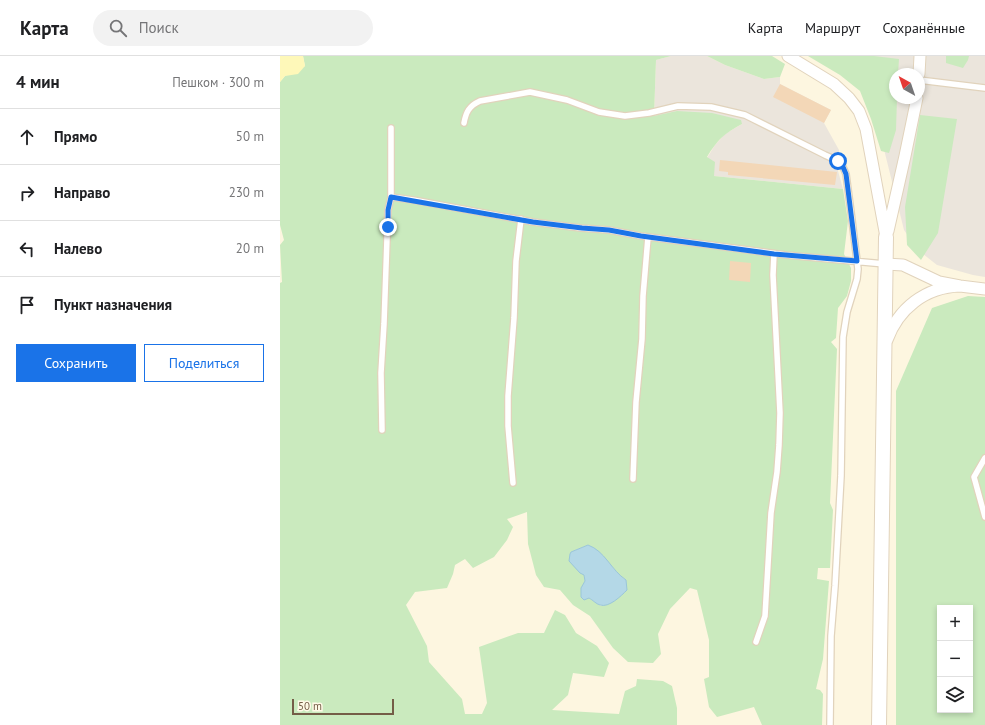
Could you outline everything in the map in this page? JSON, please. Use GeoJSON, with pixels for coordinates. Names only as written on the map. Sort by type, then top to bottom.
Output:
{"type":"FeatureCollection","features":[{"type":"Feature","properties":{"kind":"street"},"geometry":{"type":"LineString","coordinates":[[788,56],[834,84],[849,98],[859,111],[866,129],[886,237],[879,725]]}},
{"type":"Feature","properties":{"kind":"street"},"geometry":{"type":"LineString","coordinates":[[919,68],[920,56]]}},
{"type":"Feature","properties":{"kind":"street"},"geometry":{"type":"LineString","coordinates":[[886,237],[905,156],[915,104]]}},
{"type":"Feature","properties":{"kind":"street"},"geometry":{"type":"LineString","coordinates":[[886,264],[903,266],[933,280],[960,286],[985,289]]}},
{"type":"Feature","properties":{"kind":"street"},"geometry":{"type":"LineString","coordinates":[[884,350],[891,329],[901,314],[909,306],[930,292],[949,286],[960,286]]}},
{"type":"Feature","properties":{"kind":"lane"},"geometry":{"type":"LineString","coordinates":[[925,81],[985,88]]}},
{"type":"Feature","properties":{"kind":"lane"},"geometry":{"type":"LineString","coordinates":[[464,123],[468,109],[480,101],[530,92],[567,100],[599,112],[612,114],[638,115],[678,106],[691,105],[711,107],[745,115],[825,155],[833,157],[843,167],[846,174],[852,212],[857,261],[857,279],[847,312],[843,337],[840,476],[835,586],[830,636],[830,725]]}},
{"type":"Feature","properties":{"kind":"lane"},"geometry":{"type":"LineString","coordinates":[[382,430],[381,373],[388,210],[391,197],[391,128]]}},
{"type":"Feature","properties":{"kind":"lane"},"geometry":{"type":"LineString","coordinates":[[391,197],[521,219],[582,228],[609,230],[648,237],[774,254],[886,264]]}},
{"type":"Feature","properties":{"kind":"lane"},"geometry":{"type":"LineString","coordinates":[[513,483],[508,426],[508,396],[514,318],[516,261],[521,219]]}},
{"type":"Feature","properties":{"kind":"lane"},"geometry":{"type":"LineString","coordinates":[[633,480],[636,402],[642,339],[643,296],[648,237]]}},
{"type":"Feature","properties":{"kind":"lane"},"geometry":{"type":"LineString","coordinates":[[756,642],[765,616],[771,513],[777,472],[779,444],[780,413],[777,333],[774,304],[774,254]]}},
{"type":"Feature","properties":{"kind":"lane"},"geometry":{"type":"LineString","coordinates":[[985,458],[974,477],[985,517]]}},
{"type":"Feature","properties":{"kind":"shaded area"},"geometry":{"type":"Polygon","coordinates":[[[671,56],[707,56],[725,65],[764,79],[780,77],[780,84],[831,110],[824,123],[839,150],[838,171],[843,189],[714,176],[707,158],[715,145],[725,134],[742,124],[654,116],[656,60],[671,56]]]}},
{"type":"Feature","properties":{"kind":"shaded area"},"geometry":{"type":"Polygon","coordinates":[[[816,56],[985,56],[985,277],[937,265],[918,250],[904,230],[871,97],[816,56]]]}},
{"type":"Feature","properties":{"kind":"green space"},"geometry":{"type":"Polygon","coordinates":[[[303,56],[671,56],[656,60],[654,116],[677,111],[712,113],[741,120],[742,124],[722,138],[707,157],[715,162],[714,176],[843,189],[848,221],[844,254],[851,268],[851,281],[847,296],[838,308],[836,338],[831,342],[837,349],[830,503],[833,510],[830,568],[818,568],[817,579],[829,581],[823,659],[816,689],[820,690],[823,694],[822,725],[762,725],[754,707],[717,717],[709,707],[704,679],[709,677],[709,640],[697,590],[690,588],[670,609],[658,634],[661,654],[653,663],[628,662],[613,648],[590,616],[573,605],[560,590],[544,587],[536,575],[528,544],[527,512],[507,519],[513,527],[507,540],[494,557],[473,568],[465,559],[455,565],[447,588],[415,592],[406,605],[427,646],[429,662],[462,699],[465,714],[482,714],[487,703],[479,647],[518,633],[544,633],[555,610],[565,615],[576,633],[597,646],[609,663],[604,677],[573,673],[568,695],[552,710],[619,714],[625,691],[636,686],[637,679],[663,681],[672,686],[677,708],[677,725],[280,725],[280,283],[282,282],[280,245],[284,240],[280,225],[280,82],[285,76],[305,66],[303,56]],[[588,545],[571,552],[584,575],[585,581],[581,588],[589,598],[601,606],[623,594],[626,580],[594,548],[588,545]]]}},
{"type":"Feature","properties":{"kind":"green space"},"geometry":{"type":"Polygon","coordinates":[[[707,56],[772,56],[785,64],[780,77],[764,79],[725,65],[707,56]]]}},
{"type":"Feature","properties":{"kind":"green space"},"geometry":{"type":"Polygon","coordinates":[[[808,56],[874,56],[899,59],[898,68],[889,68],[889,104],[897,104],[896,130],[889,153],[881,151],[860,91],[840,75],[808,56]]]}},
{"type":"Feature","properties":{"kind":"green space"},"geometry":{"type":"Polygon","coordinates":[[[946,56],[969,56],[963,68],[946,63],[946,56]]]}},
{"type":"Feature","properties":{"kind":"green space"},"geometry":{"type":"Polygon","coordinates":[[[920,115],[957,119],[938,233],[921,260],[907,245],[905,207],[920,115]]]}},
{"type":"Feature","properties":{"kind":"green space"},"geometry":{"type":"Polygon","coordinates":[[[968,296],[985,297],[985,725],[896,725],[896,391],[932,308],[968,296]]]}},
{"type":"Feature","properties":{"kind":"sand"},"geometry":{"type":"Polygon","coordinates":[[[280,56],[303,56],[305,66],[298,74],[285,76],[280,82],[280,56]]]}},
{"type":"Feature","properties":{"kind":"water"},"geometry":{"type":"Polygon","coordinates":[[[588,545],[604,556],[616,571],[626,580],[627,590],[615,601],[607,605],[600,605],[589,598],[584,600],[581,597],[581,588],[585,581],[584,575],[580,573],[569,561],[571,552],[588,545]]]}},
{"type":"Feature","properties":{"kind":"building"},"geometry":{"type":"Polygon","coordinates":[[[780,84],[831,110],[824,123],[773,97],[780,84]]]}},
{"type":"Feature","properties":{"kind":"building"},"geometry":{"type":"Polygon","coordinates":[[[720,160],[837,172],[835,185],[728,175],[728,172],[719,171],[720,160]]]}},
{"type":"Feature","properties":{"kind":"building"},"geometry":{"type":"Polygon","coordinates":[[[730,261],[751,263],[750,282],[729,280],[730,261]]]}},
{"type":"Feature","properties":{"kind":"route"},"geometry":{"type":"LineString","coordinates":[[388,227],[388,210],[391,197],[506,216],[533,222],[609,230],[641,236],[774,254],[857,261],[846,174],[838,161]]}}]}
